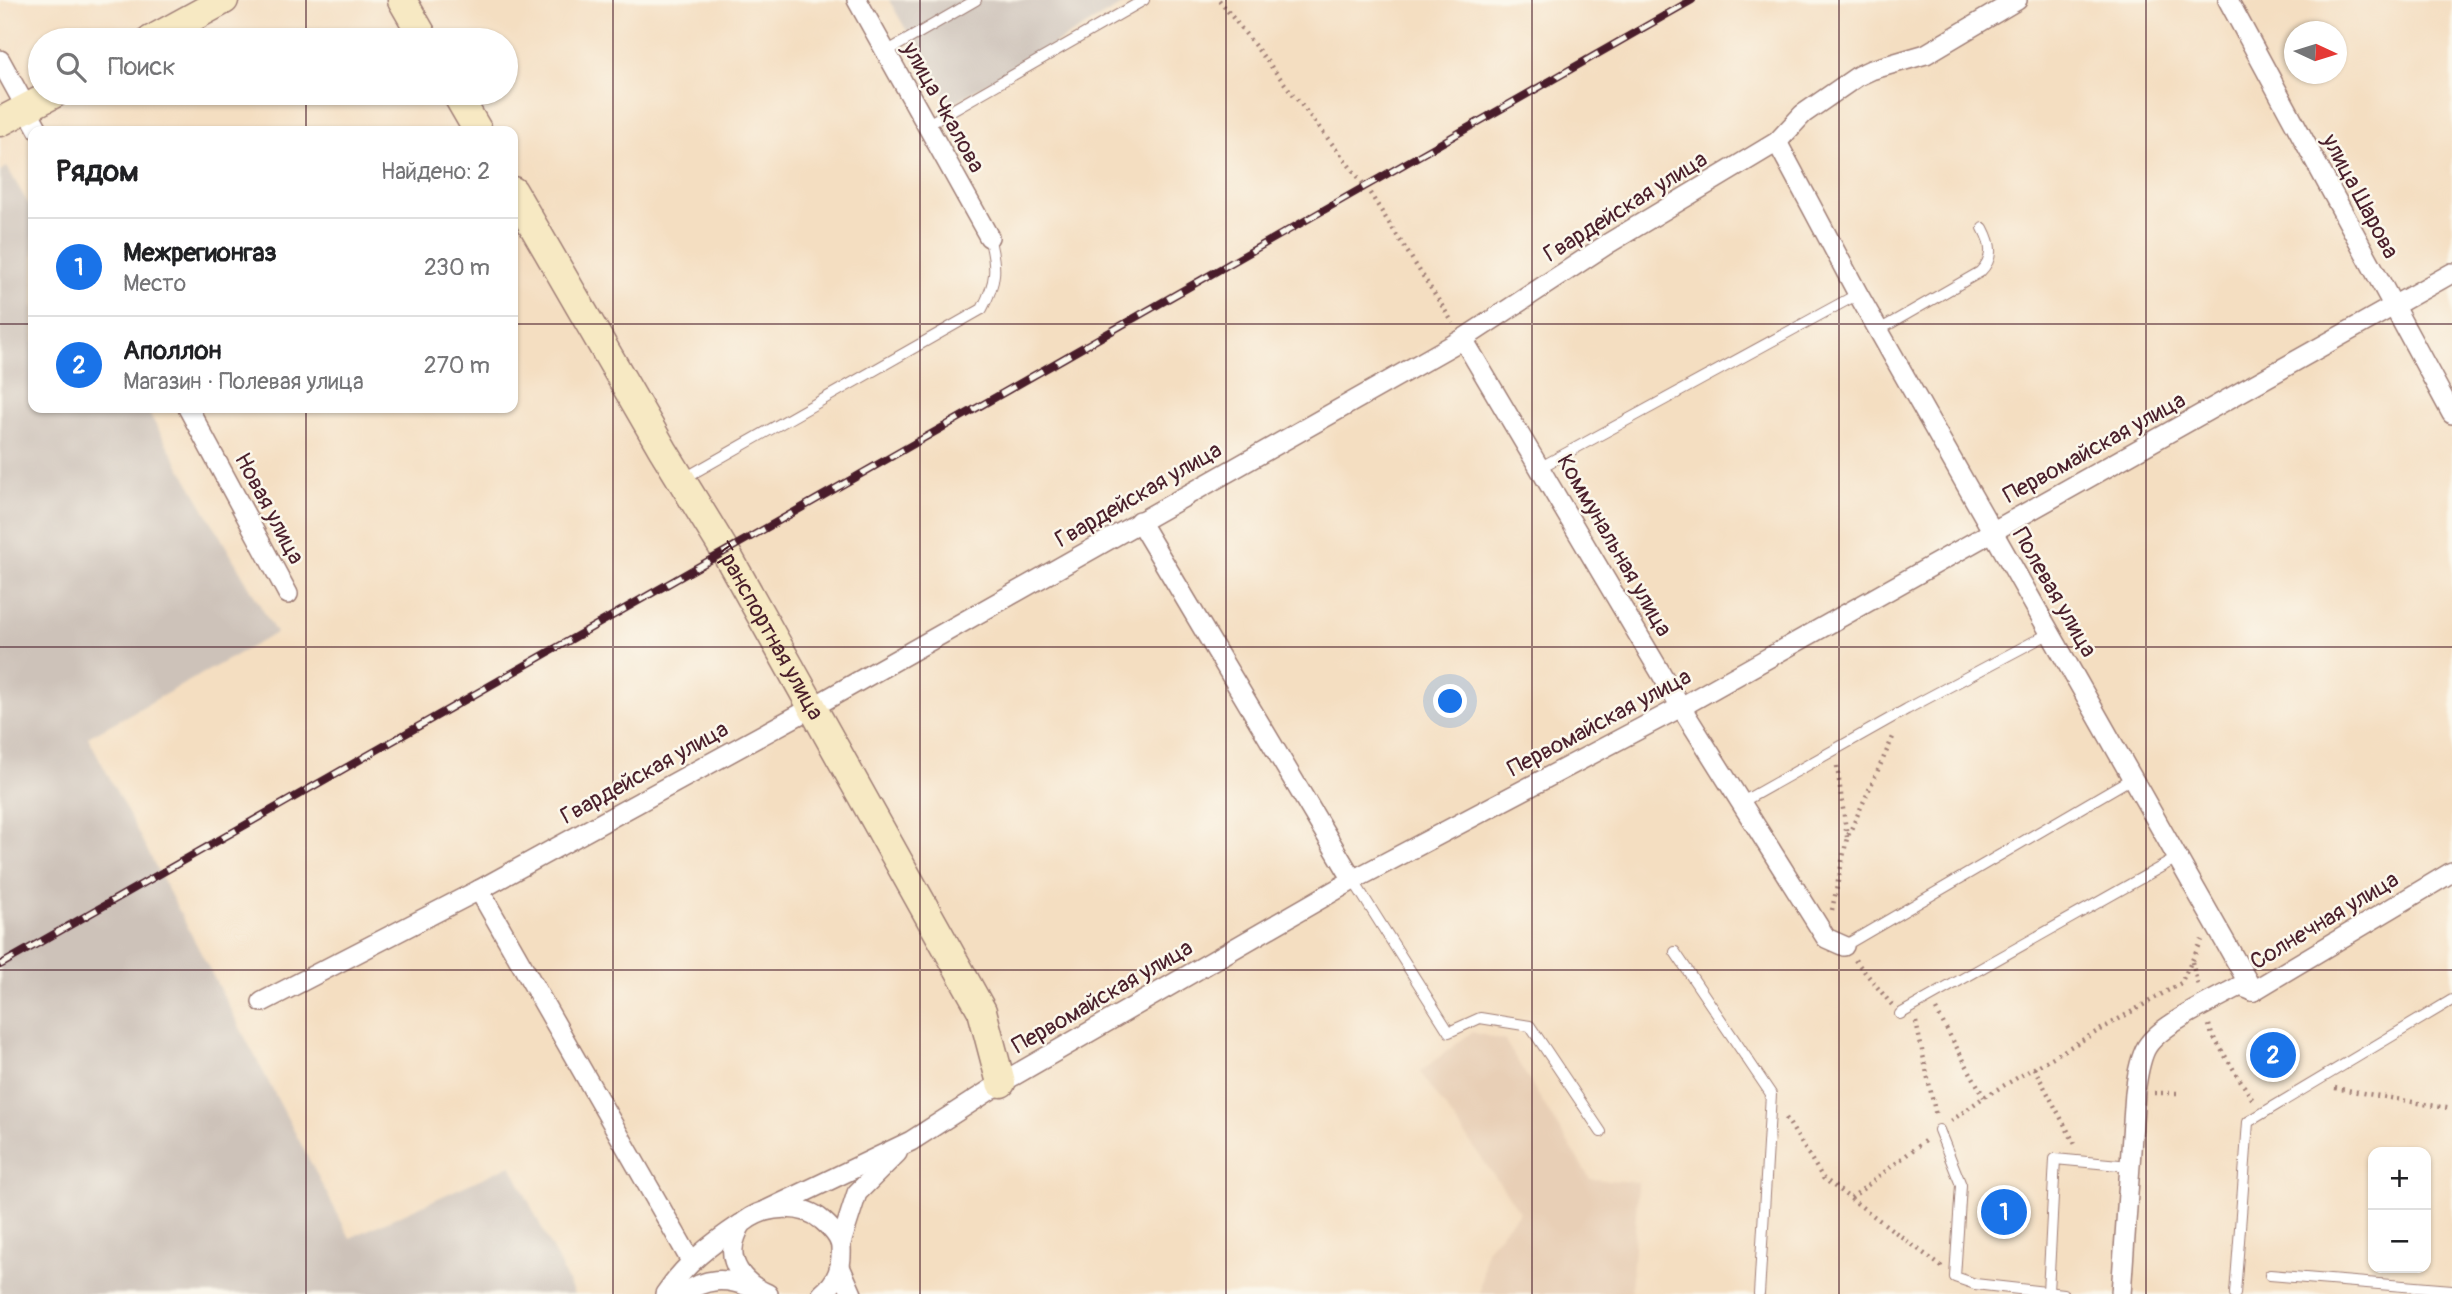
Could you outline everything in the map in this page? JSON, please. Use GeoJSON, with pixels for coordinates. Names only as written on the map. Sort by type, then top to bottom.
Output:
{"type":"FeatureCollection","features":[{"type":"Feature","properties":{"kind":"street"},"geometry":{"type":"LineString","coordinates":[[172,28],[224,0]]}},
{"type":"Feature","properties":{"kind":"street"},"geometry":{"type":"LineString","coordinates":[[402,0],[418,28]]}},
{"type":"Feature","properties":{"kind":"street","name":"улица Чкалова"},"geometry":{"type":"LineString","coordinates":[[857,0],[989,237]]}},
{"type":"Feature","properties":{"kind":"street","name":"Гвардейская улица"},"geometry":{"type":"LineString","coordinates":[[262,1002],[479,890],[813,707],[1463,339],[1609,243],[1777,142],[1803,114],[1858,76],[1926,54],[2017,0]]}},
{"type":"Feature","properties":{"kind":"street","name":"улица Шарова"},"geometry":{"type":"LineString","coordinates":[[2228,0],[2452,414]]}},
{"type":"Feature","properties":{"kind":"street"},"geometry":{"type":"LineString","coordinates":[[0,60],[33,120]]}},
{"type":"Feature","properties":{"kind":"street"},"geometry":{"type":"LineString","coordinates":[[0,122],[33,120],[45,105]]}},
{"type":"Feature","properties":{"kind":"street"},"geometry":{"type":"LineString","coordinates":[[463,105],[475,126]]}},
{"type":"Feature","properties":{"kind":"street","name":"Полевая улица"},"geometry":{"type":"LineString","coordinates":[[1777,142],[1858,294],[2253,991]]}},
{"type":"Feature","properties":{"kind":"street","name":"Транспортная улица"},"geometry":{"type":"LineString","coordinates":[[518,200],[725,551],[982,1011],[1001,1083]]}},
{"type":"Feature","properties":{"kind":"street","name":"Первомайская улица"},"geometry":{"type":"LineString","coordinates":[[742,1223],[911,1141],[1001,1083],[1353,880],[1681,708],[2452,272]]}},
{"type":"Feature","properties":{"kind":"street","name":"Коммунальная улица"},"geometry":{"type":"LineString","coordinates":[[1463,339],[1681,708],[1835,942]]}},
{"type":"Feature","properties":{"kind":"street","name":"Новая улица"},"geometry":{"type":"LineString","coordinates":[[191,413],[288,594]]}},
{"type":"Feature","properties":{"kind":"street"},"geometry":{"type":"LineString","coordinates":[[1139,521],[1353,880]]}},
{"type":"Feature","properties":{"kind":"street","name":"Солнечная улица"},"geometry":{"type":"LineString","coordinates":[[2121,1294],[2135,1093],[2146,1048],[2156,1034],[2240,986],[2253,991],[2452,872]]}},
{"type":"Feature","properties":{"kind":"street"},"geometry":{"type":"LineString","coordinates":[[479,890],[691,1261]]}},
{"type":"Feature","properties":{"kind":"street"},"geometry":{"type":"LineString","coordinates":[[852,1294],[841,1269],[841,1243],[857,1194],[911,1141]]}},
{"type":"Feature","properties":{"kind":"street"},"geometry":{"type":"LineString","coordinates":[[767,1210],[794,1209],[815,1213],[831,1228],[841,1243]]}},
{"type":"Feature","properties":{"kind":"street"},"geometry":{"type":"LineString","coordinates":[[664,1294],[691,1261],[742,1223]]}},
{"type":"Feature","properties":{"kind":"street"},"geometry":{"type":"LineString","coordinates":[[742,1223],[734,1242],[734,1263],[741,1277],[763,1292]]}},
{"type":"Feature","properties":{"kind":"street"},"geometry":{"type":"LineString","coordinates":[[822,1294],[834,1283],[841,1269]]}},
{"type":"Feature","properties":{"kind":"street"},"geometry":{"type":"LineString","coordinates":[[683,1294],[708,1281],[732,1280],[763,1292]]}},
{"type":"Feature","properties":{"kind":"lane"},"geometry":{"type":"LineString","coordinates":[[886,52],[976,0]]}},
{"type":"Feature","properties":{"kind":"lane"},"geometry":{"type":"LineString","coordinates":[[926,125],[1144,0]]}},
{"type":"Feature","properties":{"kind":"lane"},"geometry":{"type":"LineString","coordinates":[[1879,330],[1980,272],[1987,265],[1991,250],[1990,240],[1983,228]]}},
{"type":"Feature","properties":{"kind":"lane"},"geometry":{"type":"LineString","coordinates":[[682,480],[982,309],[992,290],[996,264],[989,237]]}},
{"type":"Feature","properties":{"kind":"lane"},"geometry":{"type":"LineString","coordinates":[[1541,467],[1858,294]]}},
{"type":"Feature","properties":{"kind":"lane"},"geometry":{"type":"LineString","coordinates":[[1742,802],[1835,748],[2050,633]]}},
{"type":"Feature","properties":{"kind":"lane"},"geometry":{"type":"LineString","coordinates":[[1835,942],[2132,778]]}},
{"type":"Feature","properties":{"kind":"lane"},"geometry":{"type":"LineString","coordinates":[[1900,1014],[2177,858]]}},
{"type":"Feature","properties":{"kind":"lane"},"geometry":{"type":"LineString","coordinates":[[1353,880],[1449,1031],[1480,1018],[1530,1026],[1601,1132]]}},
{"type":"Feature","properties":{"kind":"lane"},"geometry":{"type":"LineString","coordinates":[[1675,952],[1771,1094],[1759,1294]]}},
{"type":"Feature","properties":{"kind":"lane"},"geometry":{"type":"LineString","coordinates":[[2235,1294],[2248,1122],[2452,1000]]}},
{"type":"Feature","properties":{"kind":"lane"},"geometry":{"type":"LineString","coordinates":[[1939,1130],[1961,1185],[1955,1277],[1975,1284],[2063,1294]]}},
{"type":"Feature","properties":{"kind":"lane"},"geometry":{"type":"LineString","coordinates":[[2048,1292],[2055,1159],[2130,1166]]}},
{"type":"Feature","properties":{"kind":"lane"},"geometry":{"type":"LineString","coordinates":[[2270,1275],[2452,1290]]}},
{"type":"Feature","properties":{"kind":"path"},"geometry":{"type":"LineString","coordinates":[[1219,0],[1366,187],[1463,339]]}},
{"type":"Feature","properties":{"kind":"path"},"geometry":{"type":"LineString","coordinates":[[1847,838],[1907,709]]}},
{"type":"Feature","properties":{"kind":"path"},"geometry":{"type":"LineString","coordinates":[[1835,748],[1847,838],[1835,942],[1900,1014]]}},
{"type":"Feature","properties":{"kind":"path"},"geometry":{"type":"LineString","coordinates":[[1851,1198],[1984,1097],[2181,983],[2211,920]]}},
{"type":"Feature","properties":{"kind":"path"},"geometry":{"type":"LineString","coordinates":[[2192,962],[2212,1035],[2262,1114]]}},
{"type":"Feature","properties":{"kind":"path"},"geometry":{"type":"LineString","coordinates":[[1929,997],[1984,1097]]}},
{"type":"Feature","properties":{"kind":"path"},"geometry":{"type":"LineString","coordinates":[[1913,1007],[1939,1130]]}},
{"type":"Feature","properties":{"kind":"path"},"geometry":{"type":"LineString","coordinates":[[2034,1069],[2085,1162]]}},
{"type":"Feature","properties":{"kind":"path"},"geometry":{"type":"LineString","coordinates":[[2313,1084],[2452,1109]]}},
{"type":"Feature","properties":{"kind":"path"},"geometry":{"type":"LineString","coordinates":[[1771,1094],[1823,1178],[1955,1277]]}},
{"type":"Feature","properties":{"kind":"shaded area"},"geometry":{"type":"Polygon","coordinates":[[[889,0],[1130,0],[950,105],[889,0]]]}},
{"type":"Feature","properties":{"kind":"shaded area"},"geometry":{"type":"Polygon","coordinates":[[[7,167],[28,203],[28,413],[149,413],[276,633],[88,737],[350,1238],[511,1165],[574,1294],[0,1294],[0,171],[7,167]]]}},
{"type":"Feature","properties":{"kind":"shaded area"},"geometry":{"type":"Polygon","coordinates":[[[1472,1032],[1505,1041],[1590,1179],[1638,1182],[1631,1294],[1480,1294],[1486,1249],[1520,1212],[1420,1072],[1472,1032]]]}},
{"type":"Feature","properties":{"kind":"railway"},"geometry":{"type":"LineString","coordinates":[[0,965],[1692,0]]}},
{"type":"Feature","properties":{"kind":"place","name":"Аполлон"},"geometry":{"type":"Point","coordinates":[2273,1055]}},
{"type":"Feature","properties":{"kind":"place","name":"Межрегионгаз"},"geometry":{"type":"Point","coordinates":[2004,1212]}}]}
